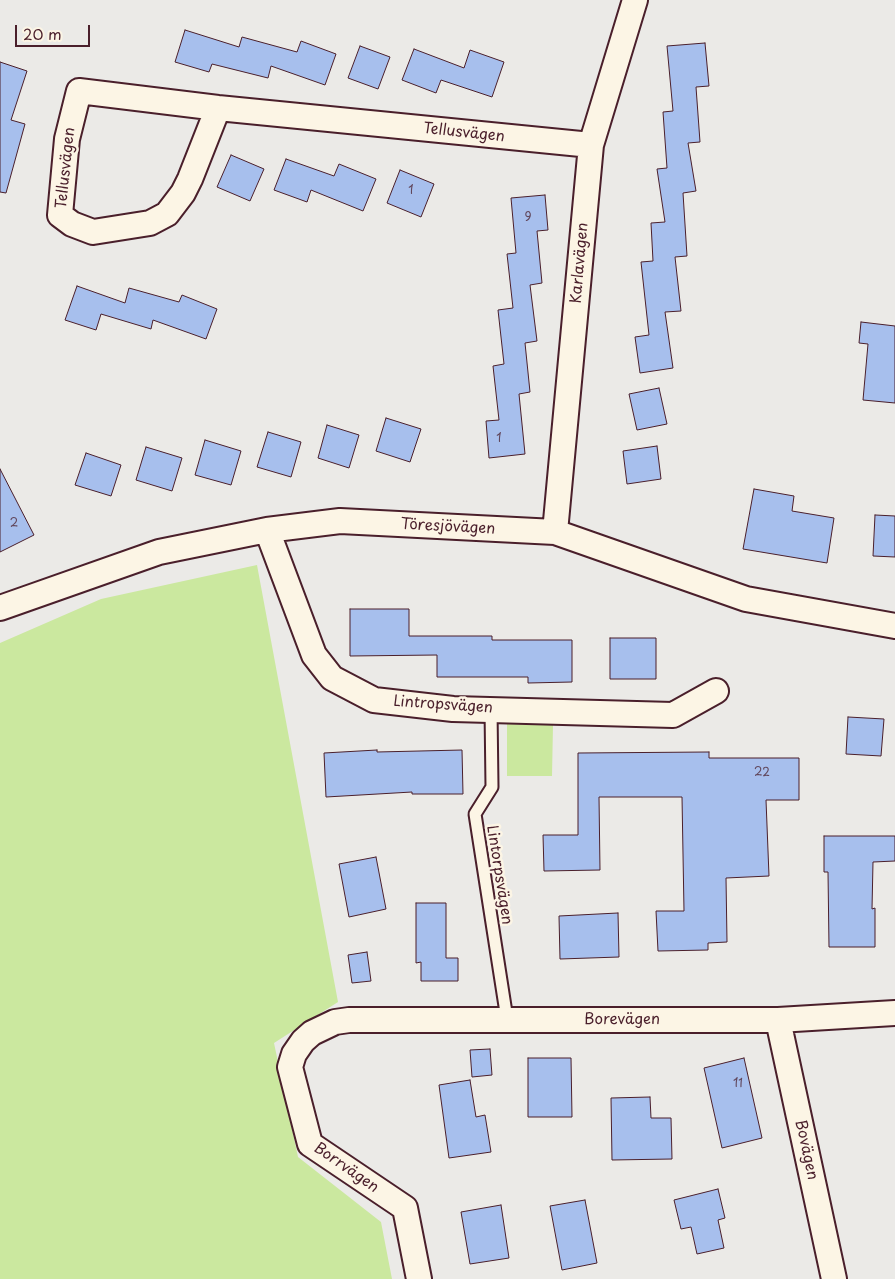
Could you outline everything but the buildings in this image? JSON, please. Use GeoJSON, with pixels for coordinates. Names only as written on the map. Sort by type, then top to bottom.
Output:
{"type":"FeatureCollection","features":[{"type":"Feature","properties":{"kind":"street","name":"Karlavägen"},"geometry":{"type":"LineString","coordinates":[[554,532],[590,145],[635,0]]}},
{"type":"Feature","properties":{"kind":"street","name":"Tellusvägen"},"geometry":{"type":"LineString","coordinates":[[218,108],[190,179],[183,193],[167,214],[150,223],[93,232],[72,224],[60,214],[67,139],[79,90],[218,108],[590,145]]}},
{"type":"Feature","properties":{"kind":"street","name":"Töresjövägen"},"geometry":{"type":"LineString","coordinates":[[0,608],[159,552],[268,530],[340,521],[554,532],[746,599],[895,626]]}},
{"type":"Feature","properties":{"kind":"street","name":"Lintropsvägen"},"geometry":{"type":"LineString","coordinates":[[268,530],[314,655],[332,678],[374,700],[454,709],[674,715],[716,690]]}},
{"type":"Feature","properties":{"kind":"street","name":"Borevägen"},"geometry":{"type":"LineString","coordinates":[[348,1020],[778,1020],[895,1013]]}},
{"type":"Feature","properties":{"kind":"street","name":"Borrvägen"},"geometry":{"type":"LineString","coordinates":[[348,1020],[336,1022],[312,1033],[303,1041],[294,1054],[290,1067],[310,1144],[405,1208],[419,1279]]}},
{"type":"Feature","properties":{"kind":"street","name":"Bovägen"},"geometry":{"type":"LineString","coordinates":[[778,1020],[834,1279]]}},
{"type":"Feature","properties":{"kind":"lane","name":"Lintorpsvägen"},"geometry":{"type":"LineString","coordinates":[[491,709],[492,787],[475,814],[507,1019]]}},
{"type":"Feature","properties":{"kind":"green space"},"geometry":{"type":"Polygon","coordinates":[[[257,565],[338,1002],[274,1043],[298,1157],[381,1222],[392,1279],[0,1279],[0,643],[101,599],[257,565]]]}},
{"type":"Feature","properties":{"kind":"green space"},"geometry":{"type":"Polygon","coordinates":[[[507,724],[553,725],[552,776],[507,776],[507,724]]]}}]}
